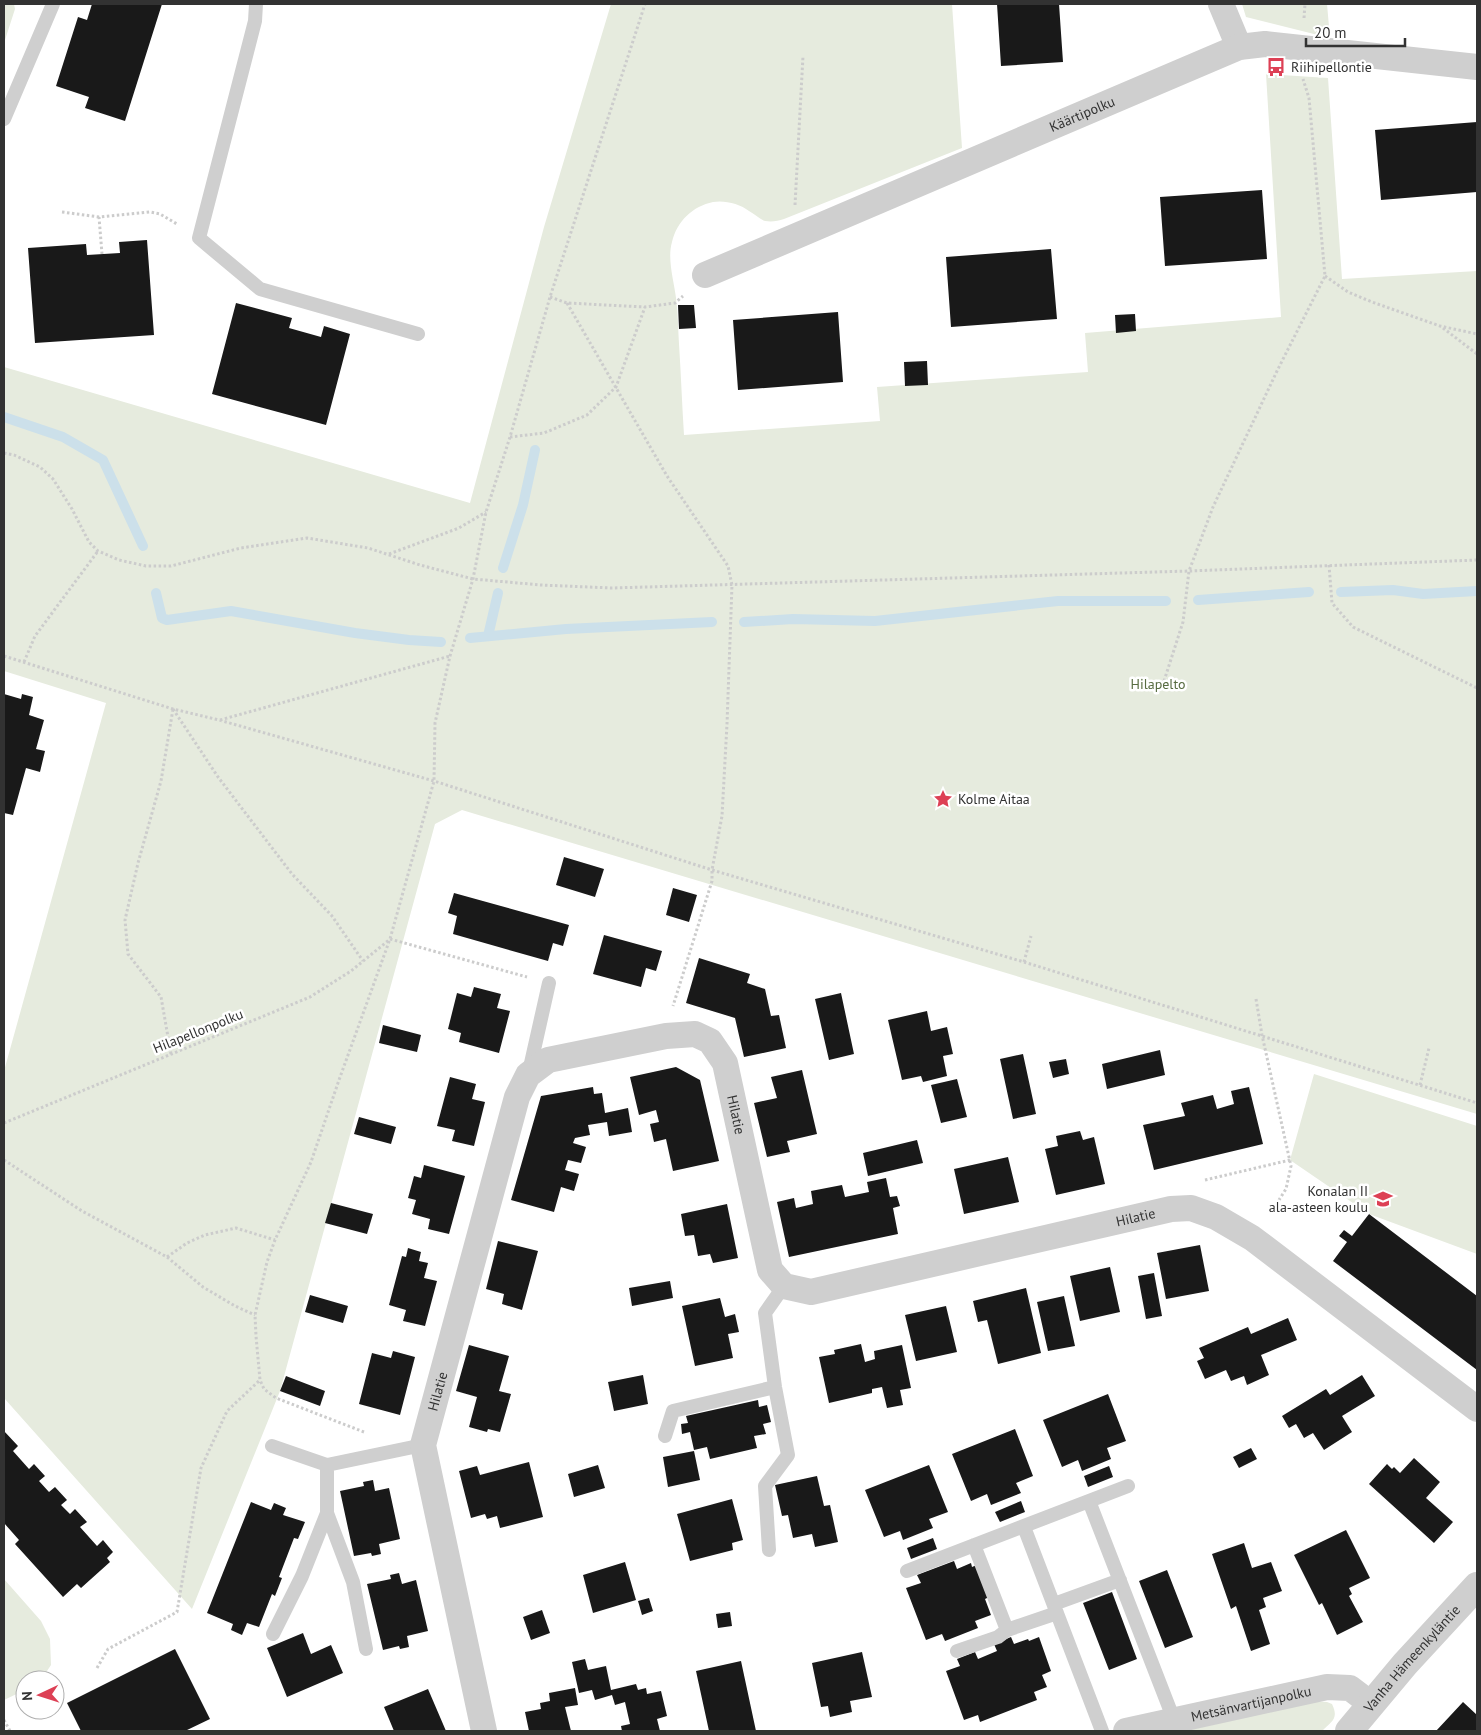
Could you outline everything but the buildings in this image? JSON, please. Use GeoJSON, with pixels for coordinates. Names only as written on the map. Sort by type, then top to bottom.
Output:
{"type":"FeatureCollection","features":[{"type":"Feature","properties":{"kind":"street"},"geometry":{"type":"LineString","coordinates":[[1221,4],[1239,47]]}},
{"type":"Feature","properties":{"kind":"street","name":"Käärtipolku"},"geometry":{"type":"LineString","coordinates":[[705,275],[1239,47],[1265,44],[1477,67]]}},
{"type":"Feature","properties":{"kind":"street","name":"Hilatie"},"geometry":{"type":"LineString","coordinates":[[484,1731],[423,1445],[517,1098],[528,1075],[548,1060],[666,1036],[695,1034],[710,1042],[725,1063],[770,1270],[784,1286],[810,1292],[1171,1209],[1190,1208],[1216,1217],[1252,1238],[1477,1409]]}},
{"type":"Feature","properties":{"kind":"street","name":"Vanha Hämeenkyläntie"},"geometry":{"type":"LineString","coordinates":[[1349,1731],[1405,1664],[1477,1586]]}},
{"type":"Feature","properties":{"kind":"street","name":"Metsänvartijanpolku"},"geometry":{"type":"LineString","coordinates":[[1126,1731],[1327,1686],[1350,1688],[1371,1704]]}},
{"type":"Feature","properties":{"kind":"lane"},"geometry":{"type":"LineString","coordinates":[[4,119],[53,4]]}},
{"type":"Feature","properties":{"kind":"lane"},"geometry":{"type":"LineString","coordinates":[[256,4],[254,20],[199,238],[260,289],[418,334]]}},
{"type":"Feature","properties":{"kind":"lane"},"geometry":{"type":"LineString","coordinates":[[528,1075],[549,983]]}},
{"type":"Feature","properties":{"kind":"lane"},"geometry":{"type":"LineString","coordinates":[[769,1550],[765,1486],[788,1455],[765,1313],[784,1286]]}},
{"type":"Feature","properties":{"kind":"lane"},"geometry":{"type":"LineString","coordinates":[[665,1436],[673,1411],[776,1387]]}},
{"type":"Feature","properties":{"kind":"lane"},"geometry":{"type":"LineString","coordinates":[[272,1446],[326,1465],[423,1445]]}},
{"type":"Feature","properties":{"kind":"lane"},"geometry":{"type":"LineString","coordinates":[[326,1465],[327,1513],[353,1582],[366,1649]]}},
{"type":"Feature","properties":{"kind":"lane"},"geometry":{"type":"LineString","coordinates":[[907,1571],[1128,1486]]}},
{"type":"Feature","properties":{"kind":"lane"},"geometry":{"type":"LineString","coordinates":[[1089,1501],[1174,1720]]}},
{"type":"Feature","properties":{"kind":"lane"},"geometry":{"type":"LineString","coordinates":[[272,1634],[302,1576],[327,1513]]}},
{"type":"Feature","properties":{"kind":"lane"},"geometry":{"type":"LineString","coordinates":[[1024,1527],[1102,1731]]}},
{"type":"Feature","properties":{"kind":"lane"},"geometry":{"type":"LineString","coordinates":[[974,1545],[1007,1630]]}},
{"type":"Feature","properties":{"kind":"lane"},"geometry":{"type":"LineString","coordinates":[[957,1651],[998,1637],[1007,1630],[1120,1580]]}},
{"type":"Feature","properties":{"kind":"path"},"geometry":{"type":"LineString","coordinates":[[365,1432],[276,1398],[264,1389],[260,1380],[255,1315],[267,1262],[275,1240],[311,1162],[338,1080],[390,939],[434,781],[435,723],[450,656],[473,579],[486,512],[510,437],[550,298],[644,4]]}},
{"type":"Feature","properties":{"kind":"path"},"geometry":{"type":"LineString","coordinates":[[1304,26],[1306,4]]}},
{"type":"Feature","properties":{"kind":"path"},"geometry":{"type":"LineString","coordinates":[[793,238],[803,56]]}},
{"type":"Feature","properties":{"kind":"path"},"geometry":{"type":"LineString","coordinates":[[1164,680],[1183,622],[1189,571],[1213,507],[1325,276],[1309,98],[1301,70]]}},
{"type":"Feature","properties":{"kind":"path"},"geometry":{"type":"LineString","coordinates":[[62,212],[100,217],[150,212],[160,214],[199,238]]}},
{"type":"Feature","properties":{"kind":"path"},"geometry":{"type":"LineString","coordinates":[[100,217],[102,254]]}},
{"type":"Feature","properties":{"kind":"path"},"geometry":{"type":"LineString","coordinates":[[550,298],[567,303],[645,307],[675,303],[705,275]]}},
{"type":"Feature","properties":{"kind":"path"},"geometry":{"type":"LineString","coordinates":[[1325,276],[1348,292],[1440,326],[1477,334]]}},
{"type":"Feature","properties":{"kind":"path"},"geometry":{"type":"LineString","coordinates":[[567,303],[667,476],[728,566],[732,585],[732,632],[722,816],[712,870],[712,881],[671,1011],[666,1036]]}},
{"type":"Feature","properties":{"kind":"path"},"geometry":{"type":"LineString","coordinates":[[510,437],[544,433],[588,415],[616,387],[645,307]]}},
{"type":"Feature","properties":{"kind":"path"},"geometry":{"type":"LineString","coordinates":[[1440,326],[1477,354]]}},
{"type":"Feature","properties":{"kind":"path"},"geometry":{"type":"LineString","coordinates":[[4,453],[14,455],[40,467],[52,479],[72,509],[89,542],[98,551],[119,560],[146,566],[171,566],[241,548],[307,538],[368,548],[473,579],[541,585],[612,588],[1189,571],[1477,560]]}},
{"type":"Feature","properties":{"kind":"path"},"geometry":{"type":"LineString","coordinates":[[387,554],[459,528],[486,512]]}},
{"type":"Feature","properties":{"kind":"path"},"geometry":{"type":"LineString","coordinates":[[24,662],[35,636],[98,551]]}},
{"type":"Feature","properties":{"kind":"path"},"geometry":{"type":"LineString","coordinates":[[1329,565],[1332,602],[1353,627],[1477,688]]}},
{"type":"Feature","properties":{"kind":"path"},"geometry":{"type":"LineString","coordinates":[[4,656],[173,709],[219,720],[434,781],[712,870],[1024,962],[1477,1102]]}},
{"type":"Feature","properties":{"kind":"path"},"geometry":{"type":"LineString","coordinates":[[219,720],[450,656]]}},
{"type":"Feature","properties":{"kind":"path"},"geometry":{"type":"LineString","coordinates":[[173,709],[218,777],[292,874],[332,916],[363,960]]}},
{"type":"Feature","properties":{"kind":"path"},"geometry":{"type":"LineString","coordinates":[[171,1054],[161,997],[128,954],[125,920],[138,863],[161,781],[173,709]]}},
{"type":"Feature","properties":{"kind":"path"},"geometry":{"type":"LineString","coordinates":[[1024,962],[1031,936]]}},
{"type":"Feature","properties":{"kind":"path"},"geometry":{"type":"LineString","coordinates":[[390,939],[549,983]]}},
{"type":"Feature","properties":{"kind":"path","name":"Hilapellonpolku"},"geometry":{"type":"LineString","coordinates":[[4,1124],[310,997],[351,971],[390,939]]}},
{"type":"Feature","properties":{"kind":"path"},"geometry":{"type":"LineString","coordinates":[[1252,1238],[1286,1189],[1291,1166],[1262,1035],[1256,999]]}},
{"type":"Feature","properties":{"kind":"path"},"geometry":{"type":"LineString","coordinates":[[1420,1085],[1429,1048]]}},
{"type":"Feature","properties":{"kind":"path"},"geometry":{"type":"LineString","coordinates":[[4,1160],[82,1211],[167,1257],[203,1287],[235,1306],[255,1315]]}},
{"type":"Feature","properties":{"kind":"path"},"geometry":{"type":"LineString","coordinates":[[1197,1182],[1290,1160]]}},
{"type":"Feature","properties":{"kind":"path"},"geometry":{"type":"LineString","coordinates":[[167,1257],[186,1243],[205,1235],[236,1228],[275,1240]]}},
{"type":"Feature","properties":{"kind":"path"},"geometry":{"type":"LineString","coordinates":[[97,1668],[108,1649],[177,1612],[201,1468],[227,1411],[260,1380]]}},
{"type":"Feature","properties":{"kind":"path"},"geometry":{"type":"LineString","coordinates":[[4,1720],[10,1731]]}},
{"type":"Feature","properties":{"kind":"green space"},"geometry":{"type":"Polygon","coordinates":[[[4,4],[14,4],[15,9],[4,41],[4,4]]]}},
{"type":"Feature","properties":{"kind":"green space","name":"Hilapelto"},"geometry":{"type":"Polygon","coordinates":[[[611,4],[952,4],[962,148],[782,220],[765,221],[741,206],[727,202],[713,202],[693,211],[678,227],[674,234],[670,256],[677,309],[684,435],[880,421],[877,387],[1088,372],[1085,333],[1281,317],[1266,74],[1328,78],[1342,279],[1477,271],[1477,1114],[462,810],[435,824],[280,1391],[192,1609],[4,1398],[4,1071],[106,703],[4,671],[4,367],[470,503],[544,227],[611,4]]]}},
{"type":"Feature","properties":{"kind":"green space"},"geometry":{"type":"Polygon","coordinates":[[[1242,4],[1327,4],[1330,38],[1246,17],[1242,4]]]}},
{"type":"Feature","properties":{"kind":"green space"},"geometry":{"type":"Polygon","coordinates":[[[1314,1074],[1477,1126],[1477,1254],[1369,1214],[1290,1160],[1314,1074]]]}},
{"type":"Feature","properties":{"kind":"green space"},"geometry":{"type":"Polygon","coordinates":[[[4,1579],[41,1621],[50,1639],[51,1665],[48,1670],[15,1670],[15,1695],[4,1700],[4,1579]]]}},
{"type":"Feature","properties":{"kind":"green space"},"geometry":{"type":"Polygon","coordinates":[[[1313,1701],[1327,1702],[1332,1704],[1334,1709],[1335,1716],[1322,1731],[1182,1731],[1313,1701]]]}},
{"type":"Feature","properties":{"kind":"waterway"},"geometry":{"type":"LineString","coordinates":[[4,417],[63,437],[103,460],[143,546]]}},
{"type":"Feature","properties":{"kind":"waterway"},"geometry":{"type":"LineString","coordinates":[[503,568],[523,505],[535,450]]}},
{"type":"Feature","properties":{"kind":"waterway"},"geometry":{"type":"LineString","coordinates":[[1341,592],[1393,590],[1423,594],[1477,591]]}},
{"type":"Feature","properties":{"kind":"waterway"},"geometry":{"type":"LineString","coordinates":[[1198,600],[1309,592]]}},
{"type":"Feature","properties":{"kind":"waterway"},"geometry":{"type":"LineString","coordinates":[[156,593],[162,618],[167,620],[231,611],[355,633],[441,642]]}},
{"type":"Feature","properties":{"kind":"waterway"},"geometry":{"type":"LineString","coordinates":[[488,636],[498,593]]}},
{"type":"Feature","properties":{"kind":"waterway"},"geometry":{"type":"LineString","coordinates":[[744,622],[793,619],[875,621],[1058,601],[1166,601]]}},
{"type":"Feature","properties":{"kind":"waterway"},"geometry":{"type":"LineString","coordinates":[[470,638],[566,629],[712,622]]}},
{"type":"Feature","properties":{"kind":"place","name":"Riihipellontie"},"geometry":{"type":"Point","coordinates":[1276,67]}},
{"type":"Feature","properties":{"kind":"place","name":"Kolme Aitaa"},"geometry":{"type":"Point","coordinates":[943,799]}},
{"type":"Feature","properties":{"kind":"place","name":"Konalan II ala-asteen koulu"},"geometry":{"type":"Point","coordinates":[1383,1199]}}]}
